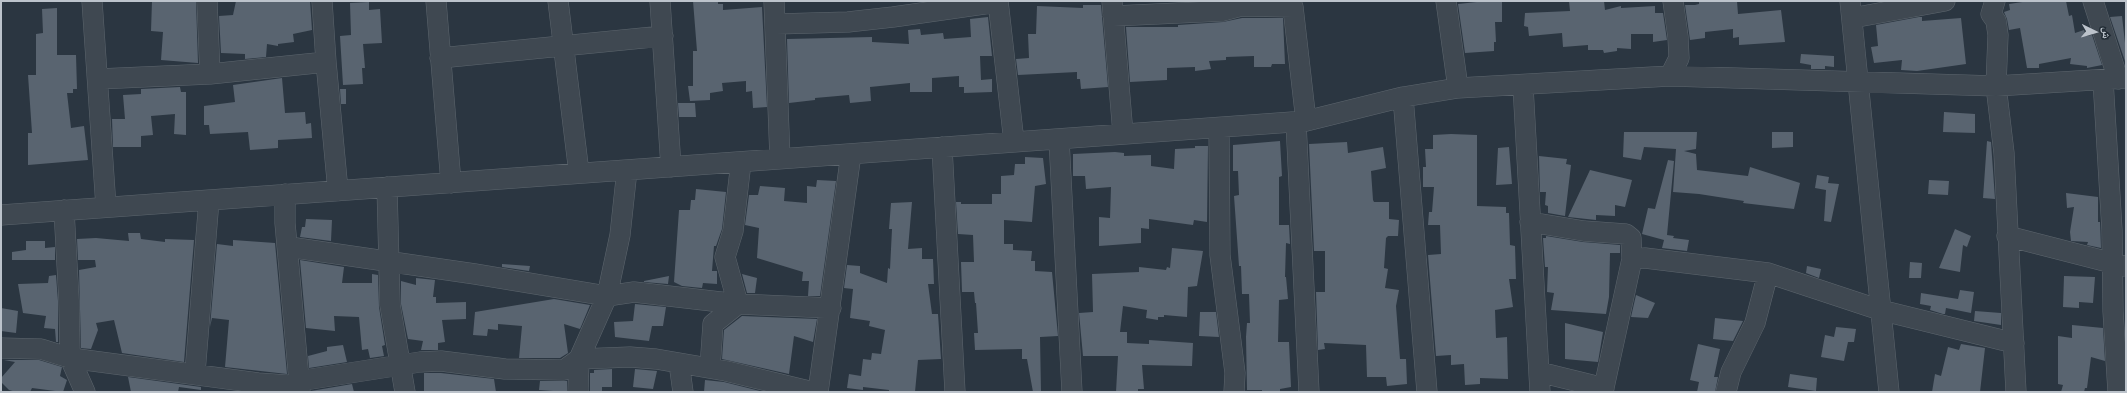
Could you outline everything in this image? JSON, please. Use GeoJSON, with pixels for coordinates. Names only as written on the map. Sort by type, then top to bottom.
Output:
{"type":"FeatureCollection","features":[{"type":"Feature","properties":{"kind":"street"},"geometry":{"type":"LineString","coordinates":[[92,1],[106,207]]}},
{"type":"Feature","properties":{"kind":"street"},"geometry":{"type":"LineString","coordinates":[[207,1],[210,74]]}},
{"type":"Feature","properties":{"kind":"street"},"geometry":{"type":"LineString","coordinates":[[322,1],[338,190]]}},
{"type":"Feature","properties":{"kind":"street"},"geometry":{"type":"LineString","coordinates":[[436,1],[451,182]]}},
{"type":"Feature","properties":{"kind":"street"},"geometry":{"type":"LineString","coordinates":[[558,1],[579,173]]}},
{"type":"Feature","properties":{"kind":"street"},"geometry":{"type":"LineString","coordinates":[[660,1],[671,167]]}},
{"type":"Feature","properties":{"kind":"street"},"geometry":{"type":"LineString","coordinates":[[774,1],[780,159]]}},
{"type":"Feature","properties":{"kind":"street"},"geometry":{"type":"LineString","coordinates":[[776,24],[848,22],[892,9],[998,1],[1014,142]]}},
{"type":"Feature","properties":{"kind":"street"},"geometry":{"type":"LineString","coordinates":[[1446,1],[1458,88]]}},
{"type":"Feature","properties":{"kind":"street"},"geometry":{"type":"LineString","coordinates":[[1670,76],[1679,58],[1678,37],[1673,1]]}},
{"type":"Feature","properties":{"kind":"street"},"geometry":{"type":"LineString","coordinates":[[1889,392],[1851,10],[1945,1]]}},
{"type":"Feature","properties":{"kind":"street"},"geometry":{"type":"LineString","coordinates":[[1996,1],[1991,14],[1996,21],[1998,36],[1996,86],[2004,153],[2016,392]]}},
{"type":"Feature","properties":{"kind":"street"},"geometry":{"type":"LineString","coordinates":[[2093,1],[2116,79],[2119,264],[2113,311],[2118,392]]}},
{"type":"Feature","properties":{"kind":"street"},"geometry":{"type":"LineString","coordinates":[[1123,134],[1113,9],[1222,6],[1293,7],[1301,122],[1309,392]]}},
{"type":"Feature","properties":{"kind":"street"},"geometry":{"type":"LineString","coordinates":[[440,58],[663,36]]}},
{"type":"Feature","properties":{"kind":"street"},"geometry":{"type":"LineString","coordinates":[[98,80],[210,74],[326,62]]}},
{"type":"Feature","properties":{"kind":"street"},"geometry":{"type":"LineString","coordinates":[[1,215],[1301,122],[1402,97],[1458,88],[1523,86],[1670,76],[1996,86],[2116,79]]}},
{"type":"Feature","properties":{"kind":"street"},"geometry":{"type":"LineString","coordinates":[[1523,86],[1540,392]]}},
{"type":"Feature","properties":{"kind":"street"},"geometry":{"type":"LineString","coordinates":[[1402,97],[1427,392]]}},
{"type":"Feature","properties":{"kind":"street"},"geometry":{"type":"LineString","coordinates":[[1219,128],[1220,255],[1235,373],[1234,392]]}},
{"type":"Feature","properties":{"kind":"street"},"geometry":{"type":"LineString","coordinates":[[1059,139],[1072,392]]}},
{"type":"Feature","properties":{"kind":"street"},"geometry":{"type":"LineString","coordinates":[[942,147],[955,392]]}},
{"type":"Feature","properties":{"kind":"street"},"geometry":{"type":"LineString","coordinates":[[818,392],[831,308],[851,154]]}},
{"type":"Feature","properties":{"kind":"street"},"geometry":{"type":"LineString","coordinates":[[738,304],[725,257],[733,231],[741,162]]}},
{"type":"Feature","properties":{"kind":"street"},"geometry":{"type":"LineString","coordinates":[[578,392],[579,359],[607,296],[620,235],[626,170]]}},
{"type":"Feature","properties":{"kind":"street"},"geometry":{"type":"LineString","coordinates":[[387,187],[390,305],[393,330],[401,364],[405,392]]}},
{"type":"Feature","properties":{"kind":"street"},"geometry":{"type":"LineString","coordinates":[[285,194],[285,223],[289,247],[300,389]]}},
{"type":"Feature","properties":{"kind":"street"},"geometry":{"type":"LineString","coordinates":[[195,373],[209,200]]}},
{"type":"Feature","properties":{"kind":"street"},"geometry":{"type":"LineString","coordinates":[[64,210],[69,301],[70,358],[85,392]]}},
{"type":"Feature","properties":{"kind":"street"},"geometry":{"type":"LineString","coordinates":[[1530,222],[1584,230],[1626,234],[1631,238],[1632,259],[1603,390],[1539,372]]}},
{"type":"Feature","properties":{"kind":"street"},"geometry":{"type":"LineString","coordinates":[[2008,236],[2119,264]]}},
{"type":"Feature","properties":{"kind":"street"},"geometry":{"type":"LineString","coordinates":[[289,247],[390,261],[607,296],[634,292],[738,304],[831,308]]}},
{"type":"Feature","properties":{"kind":"street"},"geometry":{"type":"LineString","coordinates":[[1632,259],[1645,258],[1768,273],[1880,310],[2014,343]]}},
{"type":"Feature","properties":{"kind":"street"},"geometry":{"type":"LineString","coordinates":[[1726,392],[1731,372],[1755,323],[1768,273]]}},
{"type":"Feature","properties":{"kind":"street"},"geometry":{"type":"LineString","coordinates":[[710,368],[713,324],[738,304]]}},
{"type":"Feature","properties":{"kind":"street"},"geometry":{"type":"LineString","coordinates":[[1,348],[41,349],[70,358],[195,373],[300,389]]}},
{"type":"Feature","properties":{"kind":"street"},"geometry":{"type":"LineString","coordinates":[[300,389],[305,380],[401,364],[441,361],[505,368],[564,370],[579,359],[630,357],[710,368],[814,392]]}},
{"type":"Feature","properties":{"kind":"street"},"geometry":{"type":"LineString","coordinates":[[679,363],[682,392]]}},
{"type":"Feature","properties":{"kind":"building"},"geometry":{"type":"Polygon","coordinates":[[[152,1],[196,1],[198,63],[161,60],[163,32],[151,31],[152,1]]]}},
{"type":"Feature","properties":{"kind":"building"},"geometry":{"type":"Polygon","coordinates":[[[236,1],[310,1],[312,30],[293,34],[294,42],[278,44],[278,46],[267,44],[266,57],[245,59],[245,54],[221,53],[219,16],[233,15],[236,1]]]}},
{"type":"Feature","properties":{"kind":"building"},"geometry":{"type":"Polygon","coordinates":[[[693,1],[718,1],[718,4],[723,4],[723,10],[762,7],[767,107],[753,108],[752,91],[746,92],[746,81],[722,83],[723,91],[710,93],[710,100],[690,101],[688,86],[693,86],[693,51],[697,51],[693,1]]]}},
{"type":"Feature","properties":{"kind":"building"},"geometry":{"type":"Polygon","coordinates":[[[1502,1],[1502,22],[1495,22],[1496,42],[1494,42],[1494,51],[1465,53],[1458,4],[1502,1]]]}},
{"type":"Feature","properties":{"kind":"building"},"geometry":{"type":"Polygon","coordinates":[[[1569,1],[1604,1],[1605,10],[1621,6],[1621,8],[1655,6],[1655,13],[1663,13],[1667,40],[1653,42],[1653,34],[1631,34],[1631,49],[1617,48],[1617,51],[1604,53],[1603,50],[1588,50],[1588,45],[1563,47],[1562,33],[1529,36],[1528,27],[1524,26],[1525,13],[1570,11],[1569,1]]]}},
{"type":"Feature","properties":{"kind":"building"},"geometry":{"type":"Polygon","coordinates":[[[1699,1],[1737,1],[1738,14],[1781,10],[1785,42],[1739,45],[1739,37],[1733,38],[1733,29],[1705,32],[1705,38],[1690,40],[1685,5],[1699,4],[1699,1]]]}},
{"type":"Feature","properties":{"kind":"building"},"geometry":{"type":"Polygon","coordinates":[[[2029,1],[2066,1],[2069,16],[2072,15],[2075,33],[2084,30],[2086,36],[2092,35],[2102,65],[2087,68],[2087,66],[2070,64],[2071,58],[2039,64],[2039,68],[2027,68],[2020,28],[2009,30],[2004,12],[2010,10],[2009,4],[2029,1]]]}},
{"type":"Feature","properties":{"kind":"building"},"geometry":{"type":"Polygon","coordinates":[[[369,2],[369,10],[380,9],[382,43],[363,44],[365,68],[362,68],[363,84],[343,85],[340,36],[351,35],[350,3],[369,2]]]}},
{"type":"Feature","properties":{"kind":"building"},"geometry":{"type":"Polygon","coordinates":[[[1083,5],[1101,5],[1108,87],[1081,89],[1080,79],[1077,79],[1077,72],[1018,75],[1016,59],[1029,58],[1028,34],[1036,34],[1037,6],[1083,8],[1083,5]]]}},
{"type":"Feature","properties":{"kind":"building"},"geometry":{"type":"Polygon","coordinates":[[[57,8],[57,55],[76,55],[77,89],[73,89],[73,93],[67,93],[71,128],[84,126],[88,160],[28,165],[28,133],[32,133],[28,75],[36,75],[36,34],[43,33],[42,9],[57,8]]]}},
{"type":"Feature","properties":{"kind":"building"},"geometry":{"type":"Polygon","coordinates":[[[2122,16],[2126,52],[2126,64],[2110,17],[2122,16]]]}},
{"type":"Feature","properties":{"kind":"building"},"geometry":{"type":"Polygon","coordinates":[[[988,17],[992,56],[980,56],[981,80],[992,79],[992,92],[964,93],[964,87],[959,87],[959,76],[932,78],[932,92],[910,92],[910,83],[870,87],[871,101],[850,103],[849,95],[815,98],[815,100],[789,103],[787,39],[872,37],[872,42],[909,44],[908,30],[920,29],[921,35],[943,33],[944,39],[971,37],[970,19],[988,17]]]}},
{"type":"Feature","properties":{"kind":"building"},"geometry":{"type":"Polygon","coordinates":[[[1922,17],[1922,21],[1961,18],[1966,64],[1917,71],[1901,70],[1902,60],[1874,63],[1871,47],[1878,46],[1876,25],[1922,17]]]}},
{"type":"Feature","properties":{"kind":"building"},"geometry":{"type":"Polygon","coordinates":[[[1242,18],[1283,18],[1285,64],[1272,64],[1271,67],[1254,67],[1254,56],[1226,57],[1226,60],[1209,61],[1211,69],[1195,71],[1195,67],[1167,68],[1167,80],[1130,82],[1126,27],[1178,27],[1178,25],[1223,22],[1242,18]]]}},
{"type":"Feature","properties":{"kind":"building"},"geometry":{"type":"Polygon","coordinates":[[[1801,54],[1834,56],[1834,67],[1825,66],[1825,69],[1811,69],[1811,65],[1800,63],[1801,54]]]}},
{"type":"Feature","properties":{"kind":"building"},"geometry":{"type":"Polygon","coordinates":[[[282,78],[285,113],[305,112],[306,124],[311,123],[312,138],[278,140],[278,148],[250,150],[248,132],[210,134],[209,125],[204,125],[204,106],[235,102],[233,85],[282,78]]]}},
{"type":"Feature","properties":{"kind":"building"},"geometry":{"type":"Polygon","coordinates":[[[180,87],[181,92],[186,92],[186,135],[174,134],[175,114],[151,116],[153,135],[141,136],[141,147],[113,147],[112,119],[125,119],[123,95],[141,94],[141,89],[180,87]]]}},
{"type":"Feature","properties":{"kind":"building"},"geometry":{"type":"Polygon","coordinates":[[[340,89],[346,89],[346,104],[341,104],[340,89]]]}},
{"type":"Feature","properties":{"kind":"building"},"geometry":{"type":"Polygon","coordinates":[[[678,103],[695,103],[696,117],[679,117],[678,103]]]}},
{"type":"Feature","properties":{"kind":"building"},"geometry":{"type":"Polygon","coordinates":[[[1944,112],[1975,114],[1975,133],[1943,132],[1944,112]]]}},
{"type":"Feature","properties":{"kind":"building"},"geometry":{"type":"Polygon","coordinates":[[[1624,132],[1697,132],[1696,149],[1684,151],[1696,154],[1697,170],[1748,176],[1750,167],[1800,183],[1794,209],[1743,203],[1744,201],[1699,194],[1673,192],[1676,149],[1644,147],[1641,160],[1623,157],[1624,132]]]}},
{"type":"Feature","properties":{"kind":"building"},"geometry":{"type":"Polygon","coordinates":[[[1772,132],[1793,132],[1793,147],[1772,148],[1772,132]]]}},
{"type":"Feature","properties":{"kind":"building"},"geometry":{"type":"Polygon","coordinates":[[[1433,135],[1477,135],[1477,206],[1506,207],[1506,213],[1509,213],[1510,245],[1515,246],[1516,279],[1509,279],[1513,307],[1495,310],[1496,338],[1507,337],[1508,379],[1480,378],[1480,384],[1465,385],[1464,364],[1451,365],[1451,355],[1436,356],[1428,255],[1441,254],[1440,225],[1428,225],[1429,212],[1432,212],[1434,187],[1423,187],[1423,167],[1426,167],[1425,149],[1433,149],[1433,135]]]}},
{"type":"Feature","properties":{"kind":"building"},"geometry":{"type":"Polygon","coordinates":[[[1280,141],[1282,176],[1279,177],[1279,225],[1289,225],[1290,244],[1286,243],[1285,277],[1288,299],[1279,300],[1278,342],[1289,342],[1291,387],[1280,389],[1280,392],[1262,392],[1262,390],[1247,390],[1246,337],[1247,323],[1250,323],[1249,294],[1242,294],[1241,266],[1239,266],[1234,196],[1239,195],[1238,171],[1233,171],[1233,145],[1280,141]]]}},
{"type":"Feature","properties":{"kind":"building"},"geometry":{"type":"Polygon","coordinates":[[[1987,141],[1991,142],[1995,199],[1983,198],[1987,141]]]}},
{"type":"Feature","properties":{"kind":"building"},"geometry":{"type":"Polygon","coordinates":[[[1347,142],[1348,153],[1383,147],[1386,168],[1371,171],[1373,200],[1374,202],[1389,202],[1389,219],[1399,220],[1398,236],[1388,236],[1386,238],[1384,268],[1388,269],[1385,288],[1399,290],[1396,306],[1400,359],[1406,359],[1407,384],[1387,386],[1386,377],[1367,377],[1366,345],[1324,343],[1325,349],[1318,350],[1316,292],[1325,292],[1325,251],[1314,251],[1309,144],[1347,142]]]}},
{"type":"Feature","properties":{"kind":"building"},"geometry":{"type":"Polygon","coordinates":[[[1195,146],[1208,146],[1207,222],[1194,220],[1193,225],[1149,219],[1149,229],[1141,228],[1141,243],[1099,246],[1099,217],[1110,218],[1111,187],[1086,189],[1085,176],[1073,176],[1073,154],[1115,152],[1124,153],[1124,156],[1151,155],[1151,166],[1174,169],[1175,149],[1195,148],[1195,146]]]}},
{"type":"Feature","properties":{"kind":"building"},"geometry":{"type":"Polygon","coordinates":[[[1509,147],[1512,184],[1496,185],[1498,148],[1509,147]]]}},
{"type":"Feature","properties":{"kind":"building"},"geometry":{"type":"Polygon","coordinates":[[[1539,156],[1567,159],[1566,164],[1571,165],[1565,216],[1548,213],[1548,206],[1545,205],[1546,192],[1540,192],[1539,156]]]}},
{"type":"Feature","properties":{"kind":"building"},"geometry":{"type":"Polygon","coordinates":[[[1025,157],[1043,158],[1046,184],[1035,186],[1032,222],[1004,220],[1004,244],[1013,244],[1013,250],[1032,251],[1031,261],[1035,261],[1035,271],[1052,272],[1058,336],[1040,337],[1041,392],[1033,392],[1027,359],[1022,359],[1022,349],[975,350],[974,333],[978,333],[976,303],[974,292],[962,292],[961,262],[974,262],[973,235],[958,234],[956,202],[961,202],[961,204],[992,204],[992,194],[1001,194],[1001,176],[1014,175],[1015,164],[1025,164],[1025,157]]]}},
{"type":"Feature","properties":{"kind":"building"},"geometry":{"type":"Polygon","coordinates":[[[1668,160],[1674,161],[1667,235],[1674,236],[1673,238],[1689,240],[1687,251],[1662,248],[1664,240],[1642,234],[1648,208],[1655,209],[1668,160]]]}},
{"type":"Feature","properties":{"kind":"building"},"geometry":{"type":"Polygon","coordinates":[[[1590,170],[1632,180],[1625,207],[1615,205],[1615,216],[1596,215],[1596,220],[1568,217],[1590,170]]]}},
{"type":"Feature","properties":{"kind":"building"},"geometry":{"type":"Polygon","coordinates":[[[1817,175],[1829,177],[1828,183],[1839,184],[1831,222],[1824,221],[1826,190],[1815,188],[1817,175]]]}},
{"type":"Feature","properties":{"kind":"building"},"geometry":{"type":"Polygon","coordinates":[[[817,180],[836,181],[820,296],[808,296],[809,281],[802,281],[803,272],[757,258],[759,228],[745,225],[749,195],[758,195],[760,186],[785,188],[784,201],[807,203],[807,186],[816,187],[817,180]]]}},
{"type":"Feature","properties":{"kind":"building"},"geometry":{"type":"Polygon","coordinates":[[[1929,180],[1949,181],[1948,195],[1928,194],[1929,180]]]}},
{"type":"Feature","properties":{"kind":"building"},"geometry":{"type":"Polygon","coordinates":[[[696,189],[726,192],[722,229],[716,246],[714,246],[712,271],[717,271],[717,284],[703,283],[702,288],[682,286],[674,282],[679,210],[690,210],[691,200],[695,200],[696,189]]]}},
{"type":"Feature","properties":{"kind":"building"},"geometry":{"type":"Polygon","coordinates":[[[2066,193],[2098,197],[2098,222],[2100,222],[2101,248],[2087,245],[2088,242],[2071,241],[2070,232],[2074,207],[2067,208],[2066,193]]]}},
{"type":"Feature","properties":{"kind":"building"},"geometry":{"type":"Polygon","coordinates":[[[912,202],[908,249],[922,248],[922,259],[933,259],[934,284],[928,284],[932,314],[938,314],[941,359],[918,360],[915,392],[889,392],[889,390],[863,387],[863,390],[847,388],[849,374],[861,376],[863,359],[871,360],[872,353],[881,354],[885,330],[869,326],[870,321],[850,318],[853,289],[844,288],[847,265],[860,266],[860,273],[887,283],[888,268],[890,269],[892,229],[889,229],[891,203],[912,202]]]}},
{"type":"Feature","properties":{"kind":"building"},"geometry":{"type":"Polygon","coordinates":[[[306,219],[332,220],[331,241],[300,237],[302,227],[305,227],[306,219]]]}},
{"type":"Feature","properties":{"kind":"building"},"geometry":{"type":"Polygon","coordinates":[[[1955,229],[1971,236],[1967,247],[1963,245],[1960,272],[1939,268],[1955,229]]]}},
{"type":"Feature","properties":{"kind":"building"},"geometry":{"type":"Polygon","coordinates":[[[128,233],[140,233],[141,239],[165,242],[165,239],[194,240],[184,362],[122,353],[114,320],[96,323],[98,330],[91,349],[81,348],[79,270],[96,267],[95,260],[78,260],[77,239],[96,238],[129,241],[128,233]]]}},
{"type":"Feature","properties":{"kind":"building"},"geometry":{"type":"Polygon","coordinates":[[[1546,236],[1583,242],[1620,245],[1620,253],[1610,253],[1609,297],[1606,314],[1551,310],[1554,293],[1547,292],[1548,267],[1545,267],[1543,238],[1546,238],[1546,236]]]}},
{"type":"Feature","properties":{"kind":"building"},"geometry":{"type":"Polygon","coordinates":[[[233,240],[275,243],[287,374],[225,367],[229,320],[212,318],[210,327],[217,244],[233,246],[233,240]]]}},
{"type":"Feature","properties":{"kind":"building"},"geometry":{"type":"Polygon","coordinates":[[[26,241],[45,241],[45,248],[55,247],[55,260],[12,260],[12,252],[26,250],[26,241]]]}},
{"type":"Feature","properties":{"kind":"building"},"geometry":{"type":"Polygon","coordinates":[[[1172,248],[1203,251],[1197,286],[1188,287],[1187,317],[1164,315],[1164,317],[1158,317],[1158,320],[1146,318],[1147,310],[1123,306],[1120,332],[1127,332],[1127,343],[1149,344],[1149,340],[1193,343],[1192,366],[1142,365],[1144,389],[1138,389],[1138,392],[1116,392],[1118,356],[1083,356],[1079,313],[1093,312],[1092,274],[1139,272],[1139,267],[1166,270],[1167,267],[1170,268],[1172,248]]]}},
{"type":"Feature","properties":{"kind":"building"},"geometry":{"type":"Polygon","coordinates":[[[300,260],[344,267],[342,283],[372,283],[372,274],[378,275],[379,307],[385,345],[382,346],[384,356],[370,358],[368,349],[362,350],[359,317],[334,316],[335,331],[306,328],[300,260]]]}},
{"type":"Feature","properties":{"kind":"building"},"geometry":{"type":"Polygon","coordinates":[[[1910,262],[1922,263],[1921,278],[1909,278],[1910,262]]]}},
{"type":"Feature","properties":{"kind":"building"},"geometry":{"type":"Polygon","coordinates":[[[502,264],[530,266],[529,271],[502,267],[502,264]]]}},
{"type":"Feature","properties":{"kind":"building"},"geometry":{"type":"Polygon","coordinates":[[[1807,266],[1821,269],[1819,278],[1806,273],[1807,266]]]}},
{"type":"Feature","properties":{"kind":"building"},"geometry":{"type":"Polygon","coordinates":[[[742,274],[757,278],[755,293],[747,293],[742,274]]]}},
{"type":"Feature","properties":{"kind":"building"},"geometry":{"type":"Polygon","coordinates":[[[56,275],[58,301],[58,342],[56,342],[55,329],[44,328],[46,316],[23,313],[18,284],[48,283],[49,276],[56,275]]]}},
{"type":"Feature","properties":{"kind":"building"},"geometry":{"type":"Polygon","coordinates":[[[669,276],[668,284],[644,282],[644,281],[669,276]]]}},
{"type":"Feature","properties":{"kind":"building"},"geometry":{"type":"Polygon","coordinates":[[[2064,276],[2095,277],[2093,303],[2079,302],[2079,308],[2063,307],[2064,276]]]}},
{"type":"Feature","properties":{"kind":"building"},"geometry":{"type":"Polygon","coordinates":[[[416,278],[435,280],[433,297],[436,297],[436,303],[466,302],[466,319],[442,320],[445,342],[438,343],[438,350],[421,350],[423,341],[408,339],[401,304],[401,281],[416,285],[416,278]]]}},
{"type":"Feature","properties":{"kind":"building"},"geometry":{"type":"Polygon","coordinates":[[[1960,290],[1974,292],[1971,313],[1946,308],[1945,314],[1943,314],[1930,310],[1931,306],[1920,304],[1921,293],[1958,299],[1960,290]]]}},
{"type":"Feature","properties":{"kind":"building"},"geometry":{"type":"Polygon","coordinates":[[[1636,295],[1655,303],[1648,318],[1631,317],[1636,295]]]}},
{"type":"Feature","properties":{"kind":"building"},"geometry":{"type":"Polygon","coordinates":[[[554,299],[590,305],[580,329],[564,324],[568,353],[560,358],[519,358],[522,326],[498,324],[498,330],[488,329],[487,336],[473,335],[475,312],[554,299]]]}},
{"type":"Feature","properties":{"kind":"building"},"geometry":{"type":"Polygon","coordinates":[[[635,304],[666,307],[663,326],[652,326],[649,341],[615,337],[614,322],[633,321],[635,304]]]}},
{"type":"Feature","properties":{"kind":"building"},"geometry":{"type":"Polygon","coordinates":[[[1,308],[18,311],[16,333],[1,331],[1,308]]]}},
{"type":"Feature","properties":{"kind":"building"},"geometry":{"type":"Polygon","coordinates":[[[1975,311],[2001,313],[2001,325],[1974,321],[1975,311]]]}},
{"type":"Feature","properties":{"kind":"building"},"geometry":{"type":"Polygon","coordinates":[[[1200,312],[1216,312],[1219,337],[1199,336],[1200,312]]]}},
{"type":"Feature","properties":{"kind":"building"},"geometry":{"type":"Polygon","coordinates":[[[742,316],[817,319],[813,342],[794,336],[789,374],[722,359],[724,330],[742,316]]]}},
{"type":"Feature","properties":{"kind":"building"},"geometry":{"type":"Polygon","coordinates":[[[1715,318],[1743,321],[1733,341],[1713,339],[1715,318]]]}},
{"type":"Feature","properties":{"kind":"building"},"geometry":{"type":"Polygon","coordinates":[[[1565,323],[1603,332],[1598,362],[1565,359],[1565,323]]]}},
{"type":"Feature","properties":{"kind":"building"},"geometry":{"type":"Polygon","coordinates":[[[2072,325],[2103,328],[2105,361],[2091,357],[2087,388],[2085,388],[2084,392],[2061,392],[2063,385],[2058,384],[2058,336],[2072,338],[2072,325]]]}},
{"type":"Feature","properties":{"kind":"building"},"geometry":{"type":"Polygon","coordinates":[[[1836,327],[1856,329],[1854,342],[1848,342],[1844,361],[1821,357],[1825,335],[1834,337],[1836,327]]]}},
{"type":"Feature","properties":{"kind":"building"},"geometry":{"type":"Polygon","coordinates":[[[1698,344],[1720,349],[1714,377],[1718,377],[1715,392],[1697,392],[1699,382],[1690,380],[1698,344]]]}},
{"type":"Feature","properties":{"kind":"building"},"geometry":{"type":"Polygon","coordinates":[[[1961,344],[1985,348],[1980,392],[1932,392],[1935,374],[1941,376],[1948,347],[1959,350],[1961,344]]]}},
{"type":"Feature","properties":{"kind":"building"},"geometry":{"type":"Polygon","coordinates":[[[343,345],[347,362],[309,368],[308,356],[327,351],[327,347],[343,345]]]}},
{"type":"Feature","properties":{"kind":"building"},"geometry":{"type":"Polygon","coordinates":[[[4,360],[39,360],[62,367],[60,376],[67,380],[63,392],[32,388],[30,392],[16,392],[9,390],[1,382],[1,378],[15,362],[4,360]]]}},
{"type":"Feature","properties":{"kind":"building"},"geometry":{"type":"Polygon","coordinates":[[[612,369],[612,387],[602,387],[602,392],[590,392],[590,373],[594,373],[594,370],[612,369]]]}},
{"type":"Feature","properties":{"kind":"building"},"geometry":{"type":"Polygon","coordinates":[[[635,369],[657,371],[653,389],[633,387],[635,369]]]}},
{"type":"Feature","properties":{"kind":"building"},"geometry":{"type":"Polygon","coordinates":[[[424,373],[441,373],[494,379],[496,392],[424,392],[424,373]]]}},
{"type":"Feature","properties":{"kind":"building"},"geometry":{"type":"Polygon","coordinates":[[[1790,374],[1817,378],[1816,391],[1788,387],[1790,374]]]}},
{"type":"Feature","properties":{"kind":"building"},"geometry":{"type":"Polygon","coordinates":[[[128,377],[201,387],[201,390],[179,387],[178,392],[131,392],[128,377]]]}},
{"type":"Feature","properties":{"kind":"building"},"geometry":{"type":"Polygon","coordinates":[[[705,380],[724,382],[764,392],[704,392],[705,380]]]}},
{"type":"Feature","properties":{"kind":"building"},"geometry":{"type":"Polygon","coordinates":[[[540,381],[567,381],[567,392],[539,390],[540,381]]]}},
{"type":"Feature","properties":{"kind":"building"},"geometry":{"type":"Polygon","coordinates":[[[352,384],[354,392],[311,392],[311,391],[352,384]]]}}]}
